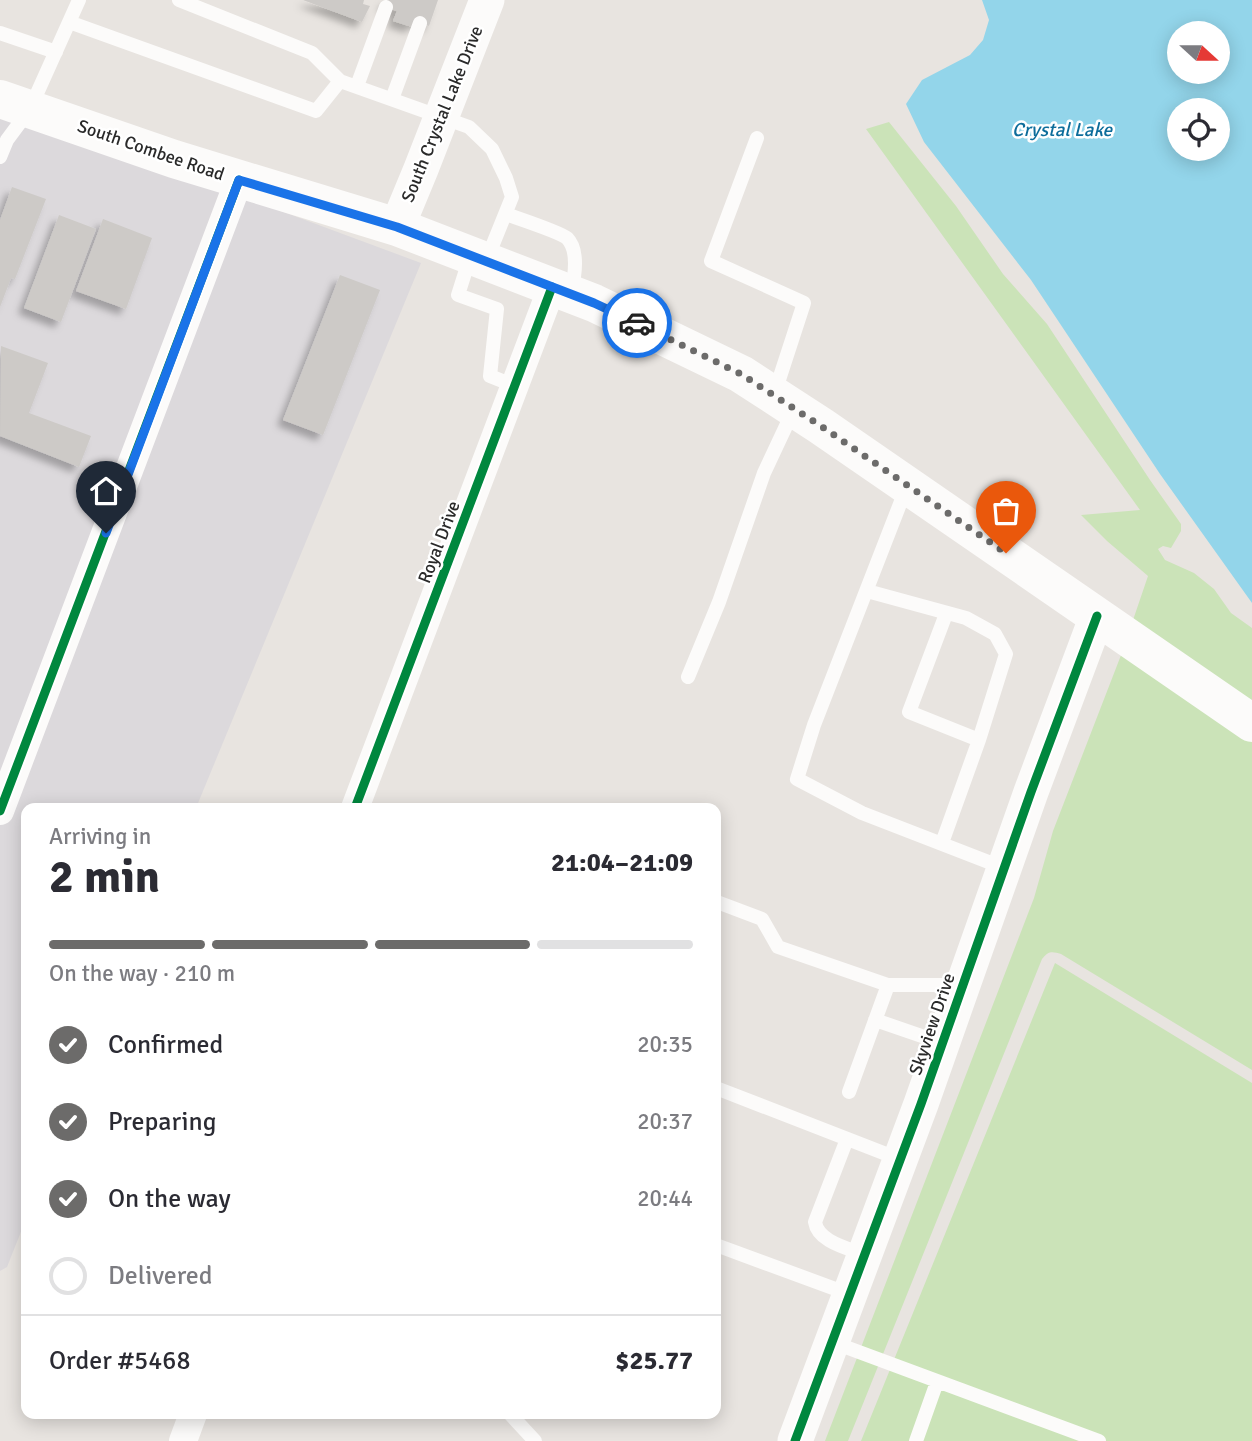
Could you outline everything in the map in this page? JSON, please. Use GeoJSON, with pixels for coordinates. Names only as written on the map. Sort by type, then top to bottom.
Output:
{"type":"FeatureCollection","features":[{"type":"Feature","properties":{"kind":"main road","name":"South Combee Road"},"geometry":{"type":"LineString","coordinates":[[15,104],[239,180],[397,227],[631,320],[741,374],[1252,723]]}},
{"type":"Feature","properties":{"kind":"street","name":"South Crystal Lake Drive"},"geometry":{"type":"LineString","coordinates":[[397,227],[487,0]]}},
{"type":"Feature","properties":{"kind":"street"},"geometry":{"type":"LineString","coordinates":[[0,811],[239,180]]}},
{"type":"Feature","properties":{"kind":"street","name":"Royal Drive"},"geometry":{"type":"LineString","coordinates":[[357,803],[515,386],[561,291]]}},
{"type":"Feature","properties":{"kind":"street","name":"Skyview Drive"},"geometry":{"type":"LineString","coordinates":[[795,1441],[1097,616]]}},
{"type":"Feature","properties":{"kind":"street"},"geometry":{"type":"LineString","coordinates":[[183,1441],[191,1419]]}},
{"type":"Feature","properties":{"kind":"lane"},"geometry":{"type":"LineString","coordinates":[[0,157],[15,104],[56,52],[79,0]]}},
{"type":"Feature","properties":{"kind":"lane"},"geometry":{"type":"LineString","coordinates":[[178,0],[312,53],[340,81],[469,127],[492,149],[512,197],[506,214],[458,295],[497,309],[490,376],[515,386]]}},
{"type":"Feature","properties":{"kind":"lane"},"geometry":{"type":"LineString","coordinates":[[357,86],[386,7]]}},
{"type":"Feature","properties":{"kind":"lane"},"geometry":{"type":"LineString","coordinates":[[69,22],[316,111],[340,81]]}},
{"type":"Feature","properties":{"kind":"lane"},"geometry":{"type":"LineString","coordinates":[[392,99],[420,23]]}},
{"type":"Feature","properties":{"kind":"lane"},"geometry":{"type":"LineString","coordinates":[[0,33],[56,52]]}},
{"type":"Feature","properties":{"kind":"lane"},"geometry":{"type":"LineString","coordinates":[[688,677],[719,601],[764,473],[784,402],[804,303],[710,261],[757,138]]}},
{"type":"Feature","properties":{"kind":"lane"},"geometry":{"type":"LineString","coordinates":[[506,214],[566,237],[574,248],[573,282],[561,291]]}},
{"type":"Feature","properties":{"kind":"lane"},"geometry":{"type":"LineString","coordinates":[[907,485],[814,725],[797,779],[862,813],[1004,868]]}},
{"type":"Feature","properties":{"kind":"lane"},"geometry":{"type":"LineString","coordinates":[[867,591],[966,618],[995,634],[1006,654],[942,843]]}},
{"type":"Feature","properties":{"kind":"lane"},"geometry":{"type":"LineString","coordinates":[[946,614],[909,712],[979,740]]}},
{"type":"Feature","properties":{"kind":"lane"},"geometry":{"type":"LineString","coordinates":[[721,904],[762,919],[778,947],[888,985],[962,985]]}},
{"type":"Feature","properties":{"kind":"lane"},"geometry":{"type":"LineString","coordinates":[[849,1092],[888,985]]}},
{"type":"Feature","properties":{"kind":"lane"},"geometry":{"type":"LineString","coordinates":[[875,1020],[942,1043]]}},
{"type":"Feature","properties":{"kind":"lane"},"geometry":{"type":"LineString","coordinates":[[721,1090],[900,1160]]}},
{"type":"Feature","properties":{"kind":"lane"},"geometry":{"type":"LineString","coordinates":[[847,1139],[815,1222],[816,1229],[821,1236],[865,1255]]}},
{"type":"Feature","properties":{"kind":"lane"},"geometry":{"type":"LineString","coordinates":[[721,1247],[850,1294]]}},
{"type":"Feature","properties":{"kind":"lane"},"geometry":{"type":"LineString","coordinates":[[832,1342],[1100,1441]]}},
{"type":"Feature","properties":{"kind":"lane"},"geometry":{"type":"LineString","coordinates":[[916,1441],[937,1382]]}},
{"type":"Feature","properties":{"kind":"lane"},"geometry":{"type":"LineString","coordinates":[[515,1419],[535,1441]]}},
{"type":"Feature","properties":{"kind":"shaded area"},"geometry":{"type":"Polygon","coordinates":[[[0,107],[421,263],[198,803],[21,803],[21,1232],[7,1267],[0,1271],[0,107]]]}},
{"type":"Feature","properties":{"kind":"green space"},"geometry":{"type":"Polygon","coordinates":[[[889,122],[956,206],[1003,274],[1047,324],[1181,524],[1181,531],[1171,548],[1163,546],[1158,549],[1165,560],[1194,573],[1214,589],[1231,613],[1252,628],[1252,707],[1132,623],[1148,576],[1081,515],[1140,510],[866,129],[889,122]]]}},
{"type":"Feature","properties":{"kind":"green space"},"geometry":{"type":"Polygon","coordinates":[[[1123,650],[1252,740],[1252,1070],[1061,954],[1046,954],[848,1441],[825,1441],[1034,898],[1053,831],[1123,650]]]}},
{"type":"Feature","properties":{"kind":"green space"},"geometry":{"type":"Polygon","coordinates":[[[1055,963],[1252,1083],[1252,1441],[861,1441],[1055,963]]]}},
{"type":"Feature","properties":{"kind":"water","name":"Crystal Lake"},"geometry":{"type":"Polygon","coordinates":[[[982,0],[1252,0],[1252,603],[1160,474],[1031,280],[924,142],[906,104],[922,80],[970,55],[983,40],[989,20],[982,0]]]}},
{"type":"Feature","properties":{"kind":"building"},"geometry":{"type":"Polygon","coordinates":[[[303,0],[364,0],[363,4],[370,6],[362,22],[303,0]]]}},
{"type":"Feature","properties":{"kind":"building"},"geometry":{"type":"Polygon","coordinates":[[[386,0],[438,0],[429,26],[414,21],[412,27],[393,21],[397,11],[384,7],[386,0]]]}},
{"type":"Feature","properties":{"kind":"building"},"geometry":{"type":"Polygon","coordinates":[[[12,187],[46,199],[15,279],[11,278],[0,307],[0,220],[12,187]]]}},
{"type":"Feature","properties":{"kind":"building"},"geometry":{"type":"Polygon","coordinates":[[[59,215],[96,229],[61,322],[24,308],[59,215]]]}},
{"type":"Feature","properties":{"kind":"building"},"geometry":{"type":"Polygon","coordinates":[[[103,219],[152,238],[126,309],[76,291],[103,219]]]}},
{"type":"Feature","properties":{"kind":"building"},"geometry":{"type":"Polygon","coordinates":[[[340,275],[380,290],[323,435],[283,420],[340,275]]]}},
{"type":"Feature","properties":{"kind":"building"},"geometry":{"type":"Polygon","coordinates":[[[1,346],[48,363],[29,413],[91,436],[79,467],[0,436],[1,346]]]}},
{"type":"Feature","properties":{"kind":"cycle path"},"geometry":{"type":"LineString","coordinates":[[0,811],[239,180]]}},
{"type":"Feature","properties":{"kind":"cycle path"},"geometry":{"type":"LineString","coordinates":[[357,803],[552,287]]}},
{"type":"Feature","properties":{"kind":"cycle path"},"geometry":{"type":"LineString","coordinates":[[795,1441],[921,1104],[1031,792],[1097,616]]}},
{"type":"Feature","properties":{"kind":"way so far"},"geometry":{"type":"LineString","coordinates":[[637,323],[741,374],[1006,553]]}},
{"type":"Feature","properties":{"kind":"route"},"geometry":{"type":"LineString","coordinates":[[106,533],[239,180],[397,227],[594,303],[637,323]]}}]}
